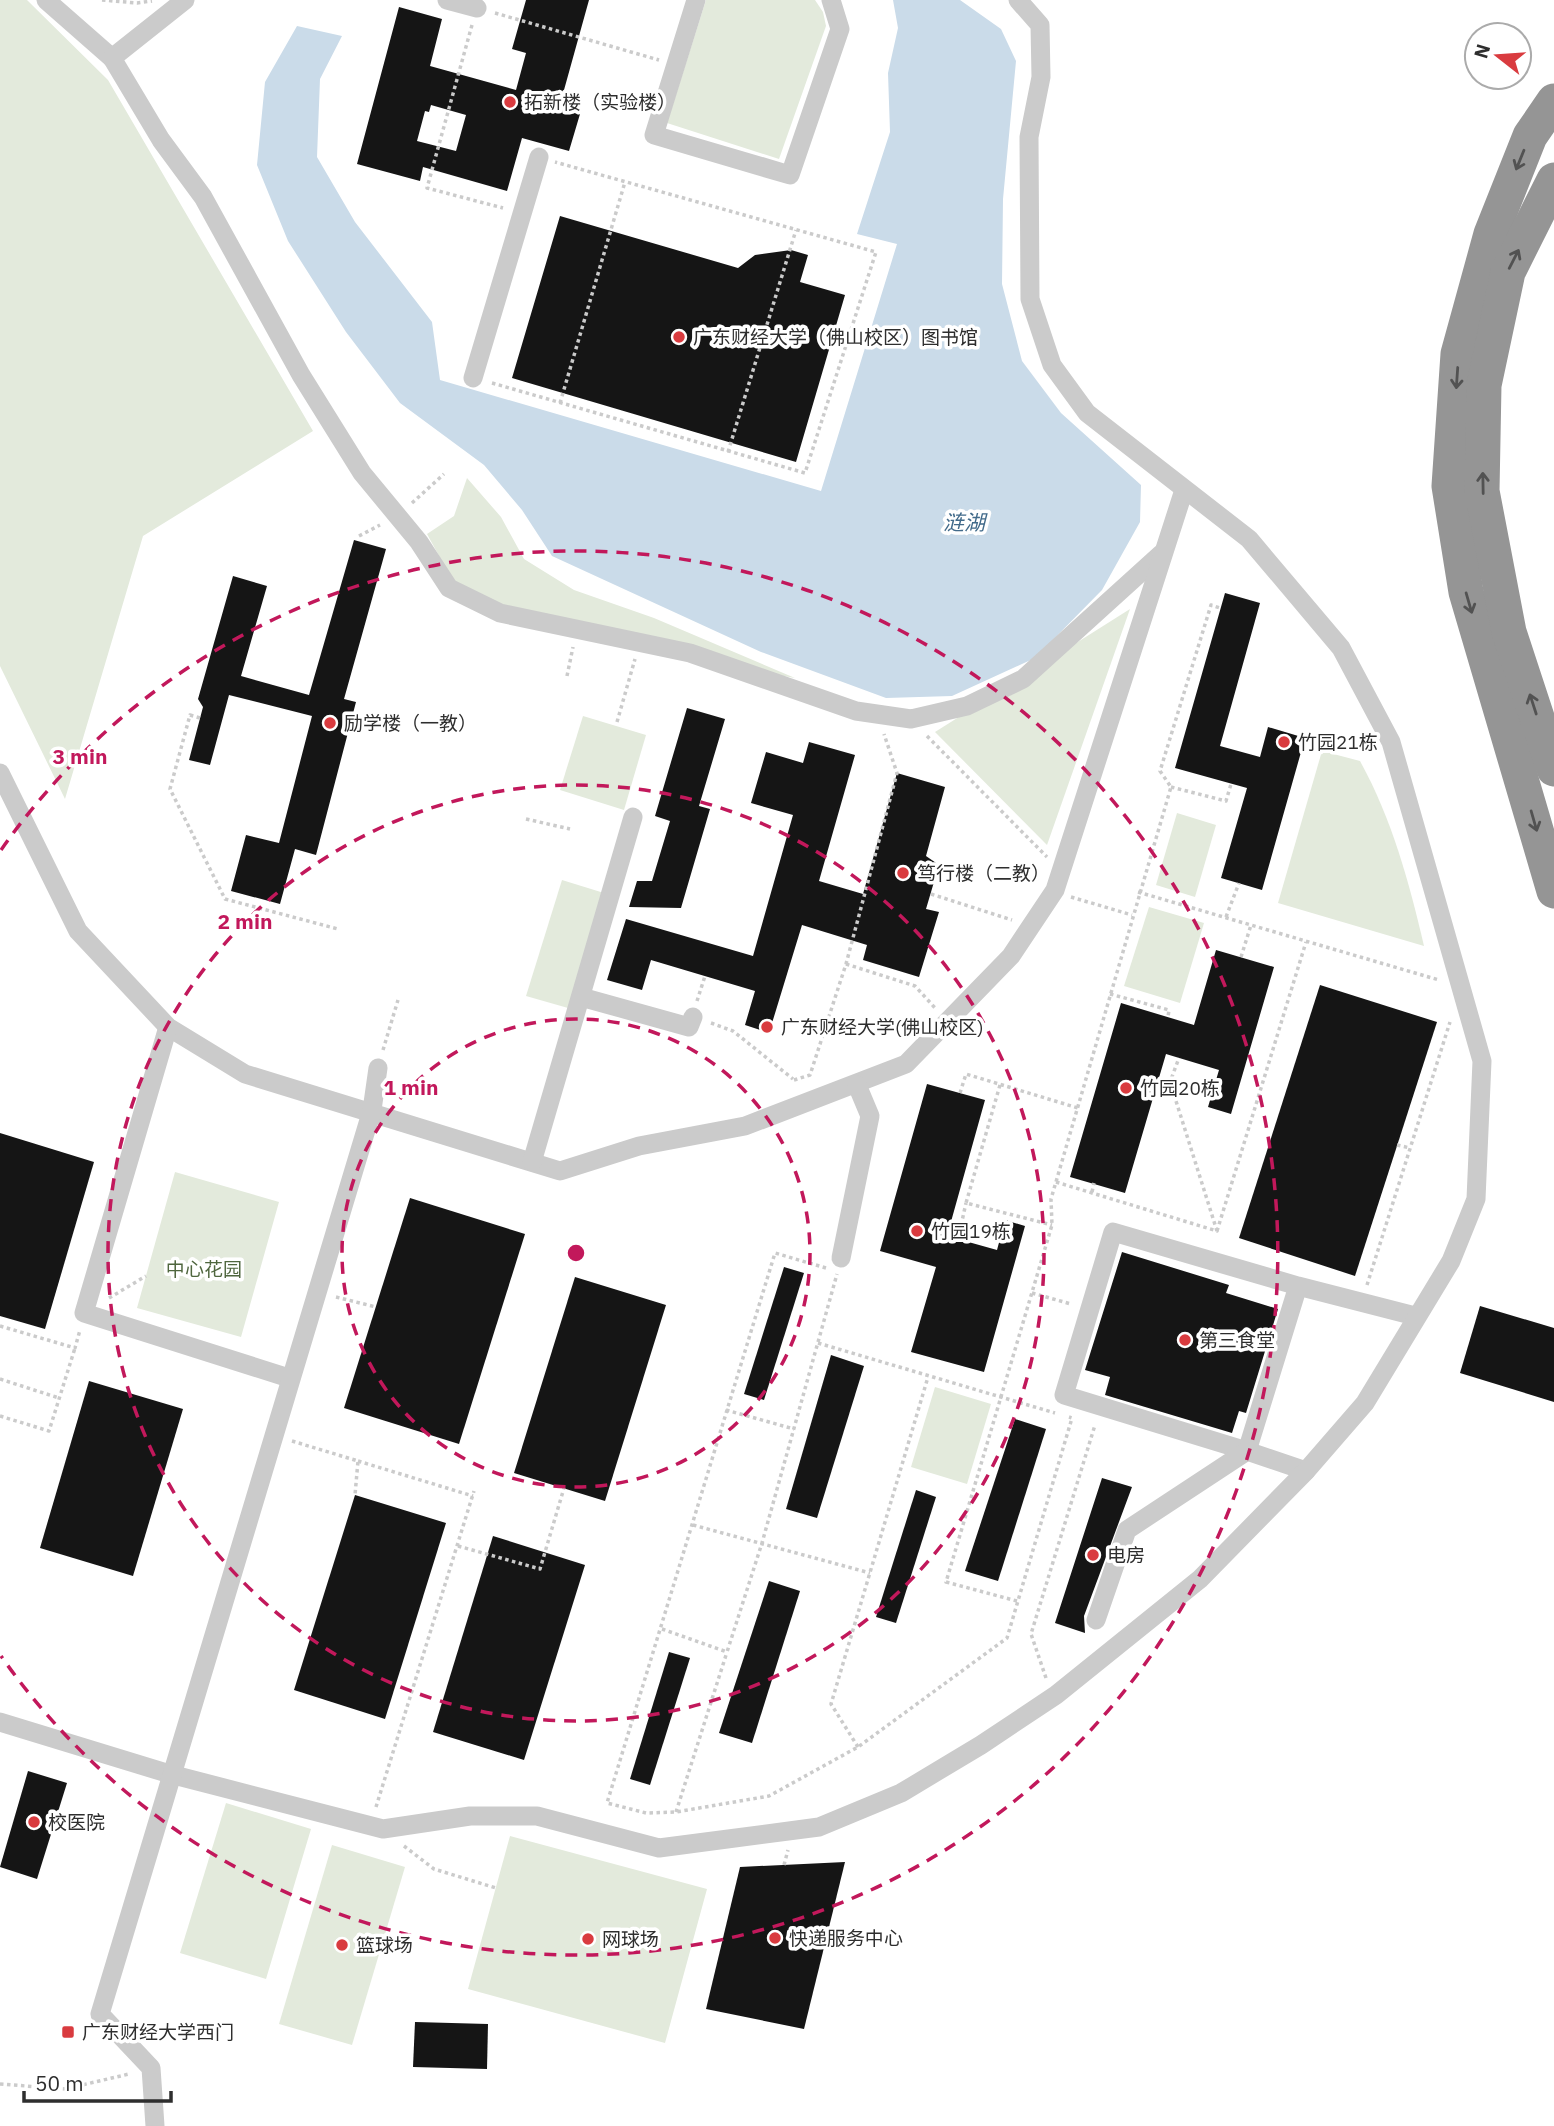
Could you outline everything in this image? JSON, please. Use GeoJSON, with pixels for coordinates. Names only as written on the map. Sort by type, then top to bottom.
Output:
{"type":"FeatureCollection","features":[{"type":"Feature","properties":{"kind":"highway"},"geometry":{"type":"LineString","coordinates":[[1554,101],[1530,136],[1484,260],[1458,354],[1449,486],[1466,592],[1554,891]]}},
{"type":"Feature","properties":{"kind":"highway"},"geometry":{"type":"LineString","coordinates":[[1554,180],[1508,272],[1485,385],[1482,491],[1508,632],[1554,769]]}},
{"type":"Feature","properties":{"kind":"street"},"geometry":{"type":"LineString","coordinates":[[46,0],[112,58],[161,140],[203,197],[301,375],[362,473],[449,588],[500,613],[690,653],[856,711],[911,719],[967,706],[1023,678],[1162,553]]}},
{"type":"Feature","properties":{"kind":"street"},"geometry":{"type":"LineString","coordinates":[[112,58],[185,0]]}},
{"type":"Feature","properties":{"kind":"street"},"geometry":{"type":"LineString","coordinates":[[447,0],[477,8]]}},
{"type":"Feature","properties":{"kind":"street"},"geometry":{"type":"LineString","coordinates":[[696,0],[654,135],[790,175],[840,29],[831,0]]}},
{"type":"Feature","properties":{"kind":"street"},"geometry":{"type":"LineString","coordinates":[[0,1722],[170,1774],[377,1827],[470,1816],[537,1816],[659,1848],[819,1827],[901,1793],[1052,1697],[1200,1578],[1306,1471],[1365,1403],[1415,1316],[1451,1261],[1476,1199],[1482,1061],[1391,742],[1341,648],[1249,539],[1087,413],[1052,365],[1030,299],[1029,137],[1041,77],[1040,26],[1018,0]]}},
{"type":"Feature","properties":{"kind":"street"},"geometry":{"type":"LineString","coordinates":[[473,378],[539,157]]}},
{"type":"Feature","properties":{"kind":"street"},"geometry":{"type":"LineString","coordinates":[[0,773],[78,931],[168,1027],[245,1074],[372,1110],[560,1171],[639,1146],[744,1126],[906,1064],[949,1023],[1011,956],[1055,890],[1184,490]]}},
{"type":"Feature","properties":{"kind":"street"},"geometry":{"type":"LineString","coordinates":[[533,1162],[633,817]]}},
{"type":"Feature","properties":{"kind":"street"},"geometry":{"type":"LineString","coordinates":[[580,997],[689,1027],[693,1017]]}},
{"type":"Feature","properties":{"kind":"street"},"geometry":{"type":"LineString","coordinates":[[168,1027],[85,1313],[289,1378]]}},
{"type":"Feature","properties":{"kind":"street"},"geometry":{"type":"LineString","coordinates":[[155,2126],[151,2068],[100,2014],[289,1378],[372,1110],[378,1068]]}},
{"type":"Feature","properties":{"kind":"street"},"geometry":{"type":"LineString","coordinates":[[841,1258],[870,1116],[857,1085]]}},
{"type":"Feature","properties":{"kind":"street"},"geometry":{"type":"LineString","coordinates":[[1306,1471],[1064,1395],[1113,1232],[1298,1286],[1415,1316]]}},
{"type":"Feature","properties":{"kind":"street"},"geometry":{"type":"LineString","coordinates":[[1096,1620],[1127,1530],[1247,1451],[1298,1286]]}},
{"type":"Feature","properties":{"kind":"path"},"geometry":{"type":"LineString","coordinates":[[102,0],[136,3],[159,0]]}},
{"type":"Feature","properties":{"kind":"path"},"geometry":{"type":"LineString","coordinates":[[522,213],[427,188],[477,8],[676,64]]}},
{"type":"Feature","properties":{"kind":"path"},"geometry":{"type":"LineString","coordinates":[[473,378],[805,474],[876,252],[539,157]]}},
{"type":"Feature","properties":{"kind":"path"},"geometry":{"type":"LineString","coordinates":[[560,403],[625,182]]}},
{"type":"Feature","properties":{"kind":"path"},"geometry":{"type":"LineString","coordinates":[[728,452],[796,230]]}},
{"type":"Feature","properties":{"kind":"path"},"geometry":{"type":"LineString","coordinates":[[397,516],[444,474]]}},
{"type":"Feature","properties":{"kind":"path"},"geometry":{"type":"LineString","coordinates":[[1220,608],[1211,605],[1160,771],[1171,788],[1226,802],[1231,784]]}},
{"type":"Feature","properties":{"kind":"path"},"geometry":{"type":"LineString","coordinates":[[567,676],[576,631]]}},
{"type":"Feature","properties":{"kind":"path"},"geometry":{"type":"LineString","coordinates":[[617,722],[640,643]]}},
{"type":"Feature","properties":{"kind":"path"},"geometry":{"type":"LineString","coordinates":[[794,1080],[810,1075],[846,964],[897,773],[877,714]]}},
{"type":"Feature","properties":{"kind":"path"},"geometry":{"type":"LineString","coordinates":[[200,718],[190,715],[170,789],[225,898],[338,929]]}},
{"type":"Feature","properties":{"kind":"path"},"geometry":{"type":"LineString","coordinates":[[911,719],[1035,848]]}},
{"type":"Feature","properties":{"kind":"path"},"geometry":{"type":"LineString","coordinates":[[1017,1601],[946,1581],[1052,1224],[1051,1199],[1138,892],[1171,788]]}},
{"type":"Feature","properties":{"kind":"path"},"geometry":{"type":"LineString","coordinates":[[526,818],[570,830]]}},
{"type":"Feature","properties":{"kind":"path"},"geometry":{"type":"LineString","coordinates":[[1226,917],[1239,883]]}},
{"type":"Feature","properties":{"kind":"path"},"geometry":{"type":"LineString","coordinates":[[1055,890],[1132,915]]}},
{"type":"Feature","properties":{"kind":"path"},"geometry":{"type":"LineString","coordinates":[[1138,892],[1461,987],[1362,1302]]}},
{"type":"Feature","properties":{"kind":"path"},"geometry":{"type":"LineString","coordinates":[[931,894],[1004,918]]}},
{"type":"Feature","properties":{"kind":"path"},"geometry":{"type":"LineString","coordinates":[[1241,957],[1251,925]]}},
{"type":"Feature","properties":{"kind":"path"},"geometry":{"type":"LineString","coordinates":[[1217,1231],[1306,942]]}},
{"type":"Feature","properties":{"kind":"path"},"geometry":{"type":"LineString","coordinates":[[846,964],[915,986],[949,1023]]}},
{"type":"Feature","properties":{"kind":"path"},"geometry":{"type":"LineString","coordinates":[[705,976],[693,1017],[733,1031],[794,1080],[798,1105]]}},
{"type":"Feature","properties":{"kind":"path"},"geometry":{"type":"LineString","coordinates":[[1110,994],[1170,1010],[1168,1017]]}},
{"type":"Feature","properties":{"kind":"path"},"geometry":{"type":"LineString","coordinates":[[378,1068],[398,1000]]}},
{"type":"Feature","properties":{"kind":"path"},"geometry":{"type":"LineString","coordinates":[[1179,1058],[1170,1082],[1217,1231]]}},
{"type":"Feature","properties":{"kind":"path"},"geometry":{"type":"LineString","coordinates":[[960,1093],[966,1074],[1078,1108]]}},
{"type":"Feature","properties":{"kind":"path"},"geometry":{"type":"LineString","coordinates":[[958,1239],[1000,1085]]}},
{"type":"Feature","properties":{"kind":"path"},"geometry":{"type":"LineString","coordinates":[[1397,1145],[1410,1148]]}},
{"type":"Feature","properties":{"kind":"path"},"geometry":{"type":"LineString","coordinates":[[1056,1182],[1217,1231]]}},
{"type":"Feature","properties":{"kind":"path"},"geometry":{"type":"LineString","coordinates":[[1092,1192],[1094,1183]]}},
{"type":"Feature","properties":{"kind":"path"},"geometry":{"type":"LineString","coordinates":[[966,1203],[1052,1224]]}},
{"type":"Feature","properties":{"kind":"path"},"geometry":{"type":"LineString","coordinates":[[676,1812],[762,1543],[838,1271],[775,1253],[607,1803],[646,1813],[676,1812],[769,1796],[858,1747],[1007,1638],[1072,1418],[818,1343]]}},
{"type":"Feature","properties":{"kind":"path"},"geometry":{"type":"LineString","coordinates":[[0,1416],[48,1431],[85,1313],[146,1276]]}},
{"type":"Feature","properties":{"kind":"path"},"geometry":{"type":"LineString","coordinates":[[317,1292],[376,1307]]}},
{"type":"Feature","properties":{"kind":"path"},"geometry":{"type":"LineString","coordinates":[[1032,1293],[1089,1309]]}},
{"type":"Feature","properties":{"kind":"path"},"geometry":{"type":"LineString","coordinates":[[0,1326],[75,1348]]}},
{"type":"Feature","properties":{"kind":"path"},"geometry":{"type":"LineString","coordinates":[[858,1747],[831,1703],[928,1377]]}},
{"type":"Feature","properties":{"kind":"path"},"geometry":{"type":"LineString","coordinates":[[0,1379],[59,1398]]}},
{"type":"Feature","properties":{"kind":"path"},"geometry":{"type":"LineString","coordinates":[[1052,1697],[1031,1634],[1101,1406]]}},
{"type":"Feature","properties":{"kind":"path"},"geometry":{"type":"LineString","coordinates":[[726,1410],[794,1429]]}},
{"type":"Feature","properties":{"kind":"path"},"geometry":{"type":"LineString","coordinates":[[273,1435],[474,1493],[377,1827],[434,1869],[496,1888]]}},
{"type":"Feature","properties":{"kind":"path"},"geometry":{"type":"LineString","coordinates":[[355,1494],[358,1461]]}},
{"type":"Feature","properties":{"kind":"path"},"geometry":{"type":"LineString","coordinates":[[458,1546],[540,1569],[564,1488]]}},
{"type":"Feature","properties":{"kind":"path"},"geometry":{"type":"LineString","coordinates":[[694,1525],[870,1573]]}},
{"type":"Feature","properties":{"kind":"path"},"geometry":{"type":"LineString","coordinates":[[662,1629],[727,1653]]}},
{"type":"Feature","properties":{"kind":"path"},"geometry":{"type":"LineString","coordinates":[[0,2084],[65,2089],[151,2068]]}},
{"type":"Feature","properties":{"kind":"green space"},"geometry":{"type":"Polygon","coordinates":[[[0,0],[27,0],[108,80],[313,431],[143,536],[65,799],[0,666],[0,0]]]}},
{"type":"Feature","properties":{"kind":"green space"},"geometry":{"type":"Polygon","coordinates":[[[706,0],[815,0],[823,12],[826,26],[779,159],[667,123],[706,0]]]}},
{"type":"Feature","properties":{"kind":"green space"},"geometry":{"type":"Polygon","coordinates":[[[467,478],[501,517],[524,559],[574,590],[654,618],[795,678],[760,672],[509,608],[454,583],[427,534],[454,516],[467,478]]]}},
{"type":"Feature","properties":{"kind":"green space"},"geometry":{"type":"Polygon","coordinates":[[[1130,609],[1047,845],[935,732],[1130,609]]]}},
{"type":"Feature","properties":{"kind":"green space"},"geometry":{"type":"Polygon","coordinates":[[[583,716],[646,735],[624,810],[560,790],[583,716]]]}},
{"type":"Feature","properties":{"kind":"green space"},"geometry":{"type":"Polygon","coordinates":[[[1322,751],[1360,761],[1381,805],[1398,851],[1424,946],[1278,903],[1322,751]]]}},
{"type":"Feature","properties":{"kind":"green space"},"geometry":{"type":"Polygon","coordinates":[[[1177,813],[1216,825],[1195,897],[1156,885],[1177,813]]]}},
{"type":"Feature","properties":{"kind":"green space"},"geometry":{"type":"Polygon","coordinates":[[[562,880],[604,893],[568,1008],[526,996],[562,880]]]}},
{"type":"Feature","properties":{"kind":"green space"},"geometry":{"type":"Polygon","coordinates":[[[1149,907],[1204,923],[1180,1003],[1124,986],[1149,907]]]}},
{"type":"Feature","properties":{"kind":"green space","name":"中心花园"},"geometry":{"type":"Polygon","coordinates":[[[175,1172],[279,1202],[241,1337],[137,1308],[175,1172]]]}},
{"type":"Feature","properties":{"kind":"green space"},"geometry":{"type":"Polygon","coordinates":[[[935,1387],[991,1404],[967,1484],[911,1467],[935,1387]]]}},
{"type":"Feature","properties":{"kind":"green space"},"geometry":{"type":"Polygon","coordinates":[[[226,1803],[311,1829],[266,1979],[180,1953],[226,1803]]]}},
{"type":"Feature","properties":{"kind":"green space","name":"网球场"},"geometry":{"type":"Polygon","coordinates":[[[510,1836],[707,1889],[665,2043],[468,1989],[510,1836]]]}},
{"type":"Feature","properties":{"kind":"green space","name":"篮球场"},"geometry":{"type":"Polygon","coordinates":[[[332,1845],[405,1867],[352,2045],[279,2024],[332,1845]]]}},
{"type":"Feature","properties":{"kind":"water","name":"涟湖"},"geometry":{"type":"Polygon","coordinates":[[[893,0],[960,0],[1001,29],[1016,61],[1003,199],[1002,284],[1022,361],[1061,413],[1141,485],[1140,522],[1102,590],[1035,658],[952,696],[886,698],[761,652],[552,556],[522,510],[484,465],[400,403],[346,332],[288,241],[257,165],[265,82],[297,26],[342,36],[320,79],[317,157],[355,222],[432,322],[440,380],[821,491],[897,244],[857,234],[890,132],[888,73],[898,28],[893,0]]]}},
{"type":"Feature","properties":{"kind":"building","name":"拓新楼（实验楼）"},"geometry":{"type":"Polygon","coordinates":[[[526,0],[589,0],[559,108],[580,114],[569,151],[522,138],[507,191],[423,167],[420,181],[357,164],[399,7],[442,19],[430,66],[516,90],[526,53],[512,49],[526,0]],[[431,105],[429,112],[425,111],[417,141],[456,151],[466,115],[431,105]]]}},
{"type":"Feature","properties":{"kind":"building","name":"广东财经大学（佛山校区）图书馆"},"geometry":{"type":"Polygon","coordinates":[[[560,216],[738,268],[755,255],[791,250],[808,255],[800,282],[845,295],[796,462],[512,378],[560,216]]]}},
{"type":"Feature","properties":{"kind":"building","name":"励学楼（一教）"},"geometry":{"type":"Polygon","coordinates":[[[354,540],[386,549],[344,699],[356,702],[316,855],[295,849],[280,904],[231,891],[246,835],[279,843],[312,716],[229,695],[210,765],[189,760],[203,707],[198,699],[233,576],[267,586],[241,676],[309,695],[354,540]]]}},
{"type":"Feature","properties":{"kind":"building","name":"竹园21栋"},"geometry":{"type":"Polygon","coordinates":[[[1225,593],[1260,603],[1220,746],[1260,757],[1268,727],[1305,738],[1262,890],[1221,878],[1247,788],[1175,768],[1225,593]]]}},
{"type":"Feature","properties":{"kind":"building"},"geometry":{"type":"Polygon","coordinates":[[[687,708],[725,719],[699,806],[710,809],[681,908],[629,907],[637,881],[652,881],[670,821],[655,816],[687,708]]]}},
{"type":"Feature","properties":{"kind":"building","name":"笃行楼（二教）"},"geometry":{"type":"Polygon","coordinates":[[[809,742],[855,755],[819,881],[863,894],[897,773],[945,787],[926,856],[939,865],[926,909],[939,912],[919,977],[863,960],[867,945],[802,925],[769,1033],[745,1025],[755,991],[651,960],[642,990],[607,980],[626,919],[753,956],[793,815],[751,803],[766,752],[803,763],[809,742]]]}},
{"type":"Feature","properties":{"kind":"building","name":"竹园20栋"},"geometry":{"type":"Polygon","coordinates":[[[1216,950],[1274,967],[1231,1114],[1208,1107],[1219,1070],[1166,1054],[1125,1193],[1070,1177],[1121,1003],[1194,1025],[1216,950]]]}},
{"type":"Feature","properties":{"kind":"building"},"geometry":{"type":"Polygon","coordinates":[[[1320,985],[1437,1022],[1355,1276],[1239,1238],[1320,985]]]}},
{"type":"Feature","properties":{"kind":"building","name":"竹园19栋"},"geometry":{"type":"Polygon","coordinates":[[[927,1084],[985,1100],[947,1236],[997,1250],[1005,1220],[1025,1226],[984,1372],[911,1352],[936,1267],[880,1251],[927,1084]]]}},
{"type":"Feature","properties":{"kind":"building"},"geometry":{"type":"Polygon","coordinates":[[[0,1133],[94,1162],[45,1329],[0,1316],[0,1133]]]}},
{"type":"Feature","properties":{"kind":"building"},"geometry":{"type":"Polygon","coordinates":[[[410,1198],[525,1234],[459,1444],[344,1408],[410,1198]]]}},
{"type":"Feature","properties":{"kind":"building","name":"第三食堂"},"geometry":{"type":"Polygon","coordinates":[[[1122,1252],[1229,1285],[1226,1293],[1278,1309],[1246,1413],[1239,1411],[1232,1433],[1105,1395],[1110,1377],[1085,1370],[1122,1252]]]}},
{"type":"Feature","properties":{"kind":"building"},"geometry":{"type":"Polygon","coordinates":[[[784,1267],[804,1273],[764,1400],[744,1394],[784,1267]]]}},
{"type":"Feature","properties":{"kind":"building"},"geometry":{"type":"Polygon","coordinates":[[[575,1277],[666,1305],[605,1501],[514,1473],[575,1277]]]}},
{"type":"Feature","properties":{"kind":"building"},"geometry":{"type":"Polygon","coordinates":[[[1480,1306],[1554,1328],[1554,1402],[1460,1373],[1480,1306]]]}},
{"type":"Feature","properties":{"kind":"building"},"geometry":{"type":"Polygon","coordinates":[[[831,1355],[864,1366],[817,1518],[786,1509],[831,1355]]]}},
{"type":"Feature","properties":{"kind":"building"},"geometry":{"type":"Polygon","coordinates":[[[89,1381],[183,1409],[133,1576],[40,1548],[89,1381]]]}},
{"type":"Feature","properties":{"kind":"building"},"geometry":{"type":"Polygon","coordinates":[[[1015,1419],[1046,1429],[998,1581],[965,1571],[1015,1419]]]}},
{"type":"Feature","properties":{"kind":"building","name":"电房"},"geometry":{"type":"Polygon","coordinates":[[[1102,1478],[1132,1487],[1084,1616],[1085,1633],[1055,1623],[1102,1478]]]}},
{"type":"Feature","properties":{"kind":"building"},"geometry":{"type":"Polygon","coordinates":[[[916,1490],[936,1497],[896,1623],[876,1617],[916,1490]]]}},
{"type":"Feature","properties":{"kind":"building"},"geometry":{"type":"Polygon","coordinates":[[[355,1495],[446,1523],[385,1719],[294,1690],[355,1495]]]}},
{"type":"Feature","properties":{"kind":"building"},"geometry":{"type":"Polygon","coordinates":[[[493,1536],[585,1565],[524,1760],[433,1732],[493,1536]]]}},
{"type":"Feature","properties":{"kind":"building"},"geometry":{"type":"Polygon","coordinates":[[[769,1581],[800,1591],[752,1743],[719,1733],[769,1581]]]}},
{"type":"Feature","properties":{"kind":"building"},"geometry":{"type":"Polygon","coordinates":[[[669,1652],[690,1658],[650,1785],[630,1779],[669,1652]]]}},
{"type":"Feature","properties":{"kind":"building","name":"校医院"},"geometry":{"type":"Polygon","coordinates":[[[28,1771],[67,1783],[37,1879],[0,1867],[28,1771]]]}},
{"type":"Feature","properties":{"kind":"building","name":"快递服务中心"},"geometry":{"type":"Polygon","coordinates":[[[845,1862],[804,2029],[706,2009],[740,1867],[845,1862]]]}},
{"type":"Feature","properties":{"kind":"building"},"geometry":{"type":"Polygon","coordinates":[[[415,2022],[488,2024],[487,2069],[413,2067],[415,2022]]]}},
{"type":"Feature","properties":{"kind":"place","name":"拓新楼（实验楼）"},"geometry":{"type":"Point","coordinates":[510,102]}},
{"type":"Feature","properties":{"kind":"place","name":"广东财经大学（佛山校区）图书馆"},"geometry":{"type":"Point","coordinates":[679,337]}},
{"type":"Feature","properties":{"kind":"place","name":"励学楼（一教）"},"geometry":{"type":"Point","coordinates":[330,723]}},
{"type":"Feature","properties":{"kind":"place","name":"竹园21栋"},"geometry":{"type":"Point","coordinates":[1284,742]}},
{"type":"Feature","properties":{"kind":"place","name":"笃行楼（二教）"},"geometry":{"type":"Point","coordinates":[903,873]}},
{"type":"Feature","properties":{"kind":"place","name":"广东财经大学(佛山校区)"},"geometry":{"type":"Point","coordinates":[767,1027]}},
{"type":"Feature","properties":{"kind":"place","name":"竹园20栋"},"geometry":{"type":"Point","coordinates":[1126,1088]}},
{"type":"Feature","properties":{"kind":"place","name":"竹园19栋"},"geometry":{"type":"Point","coordinates":[917,1231]}},
{"type":"Feature","properties":{"kind":"place","name":"第三食堂"},"geometry":{"type":"Point","coordinates":[1185,1340]}},
{"type":"Feature","properties":{"kind":"place","name":"电房"},"geometry":{"type":"Point","coordinates":[1093,1555]}},
{"type":"Feature","properties":{"kind":"place","name":"校医院"},"geometry":{"type":"Point","coordinates":[34,1822]}},
{"type":"Feature","properties":{"kind":"place","name":"快递服务中心"},"geometry":{"type":"Point","coordinates":[775,1938]}},
{"type":"Feature","properties":{"kind":"place","name":"网球场"},"geometry":{"type":"Point","coordinates":[588,1939]}},
{"type":"Feature","properties":{"kind":"place","name":"篮球场"},"geometry":{"type":"Point","coordinates":[342,1945]}},
{"type":"Feature","properties":{"kind":"place","name":"广东财经大学西门"},"geometry":{"type":"Point","coordinates":[68,2032]}}]}
